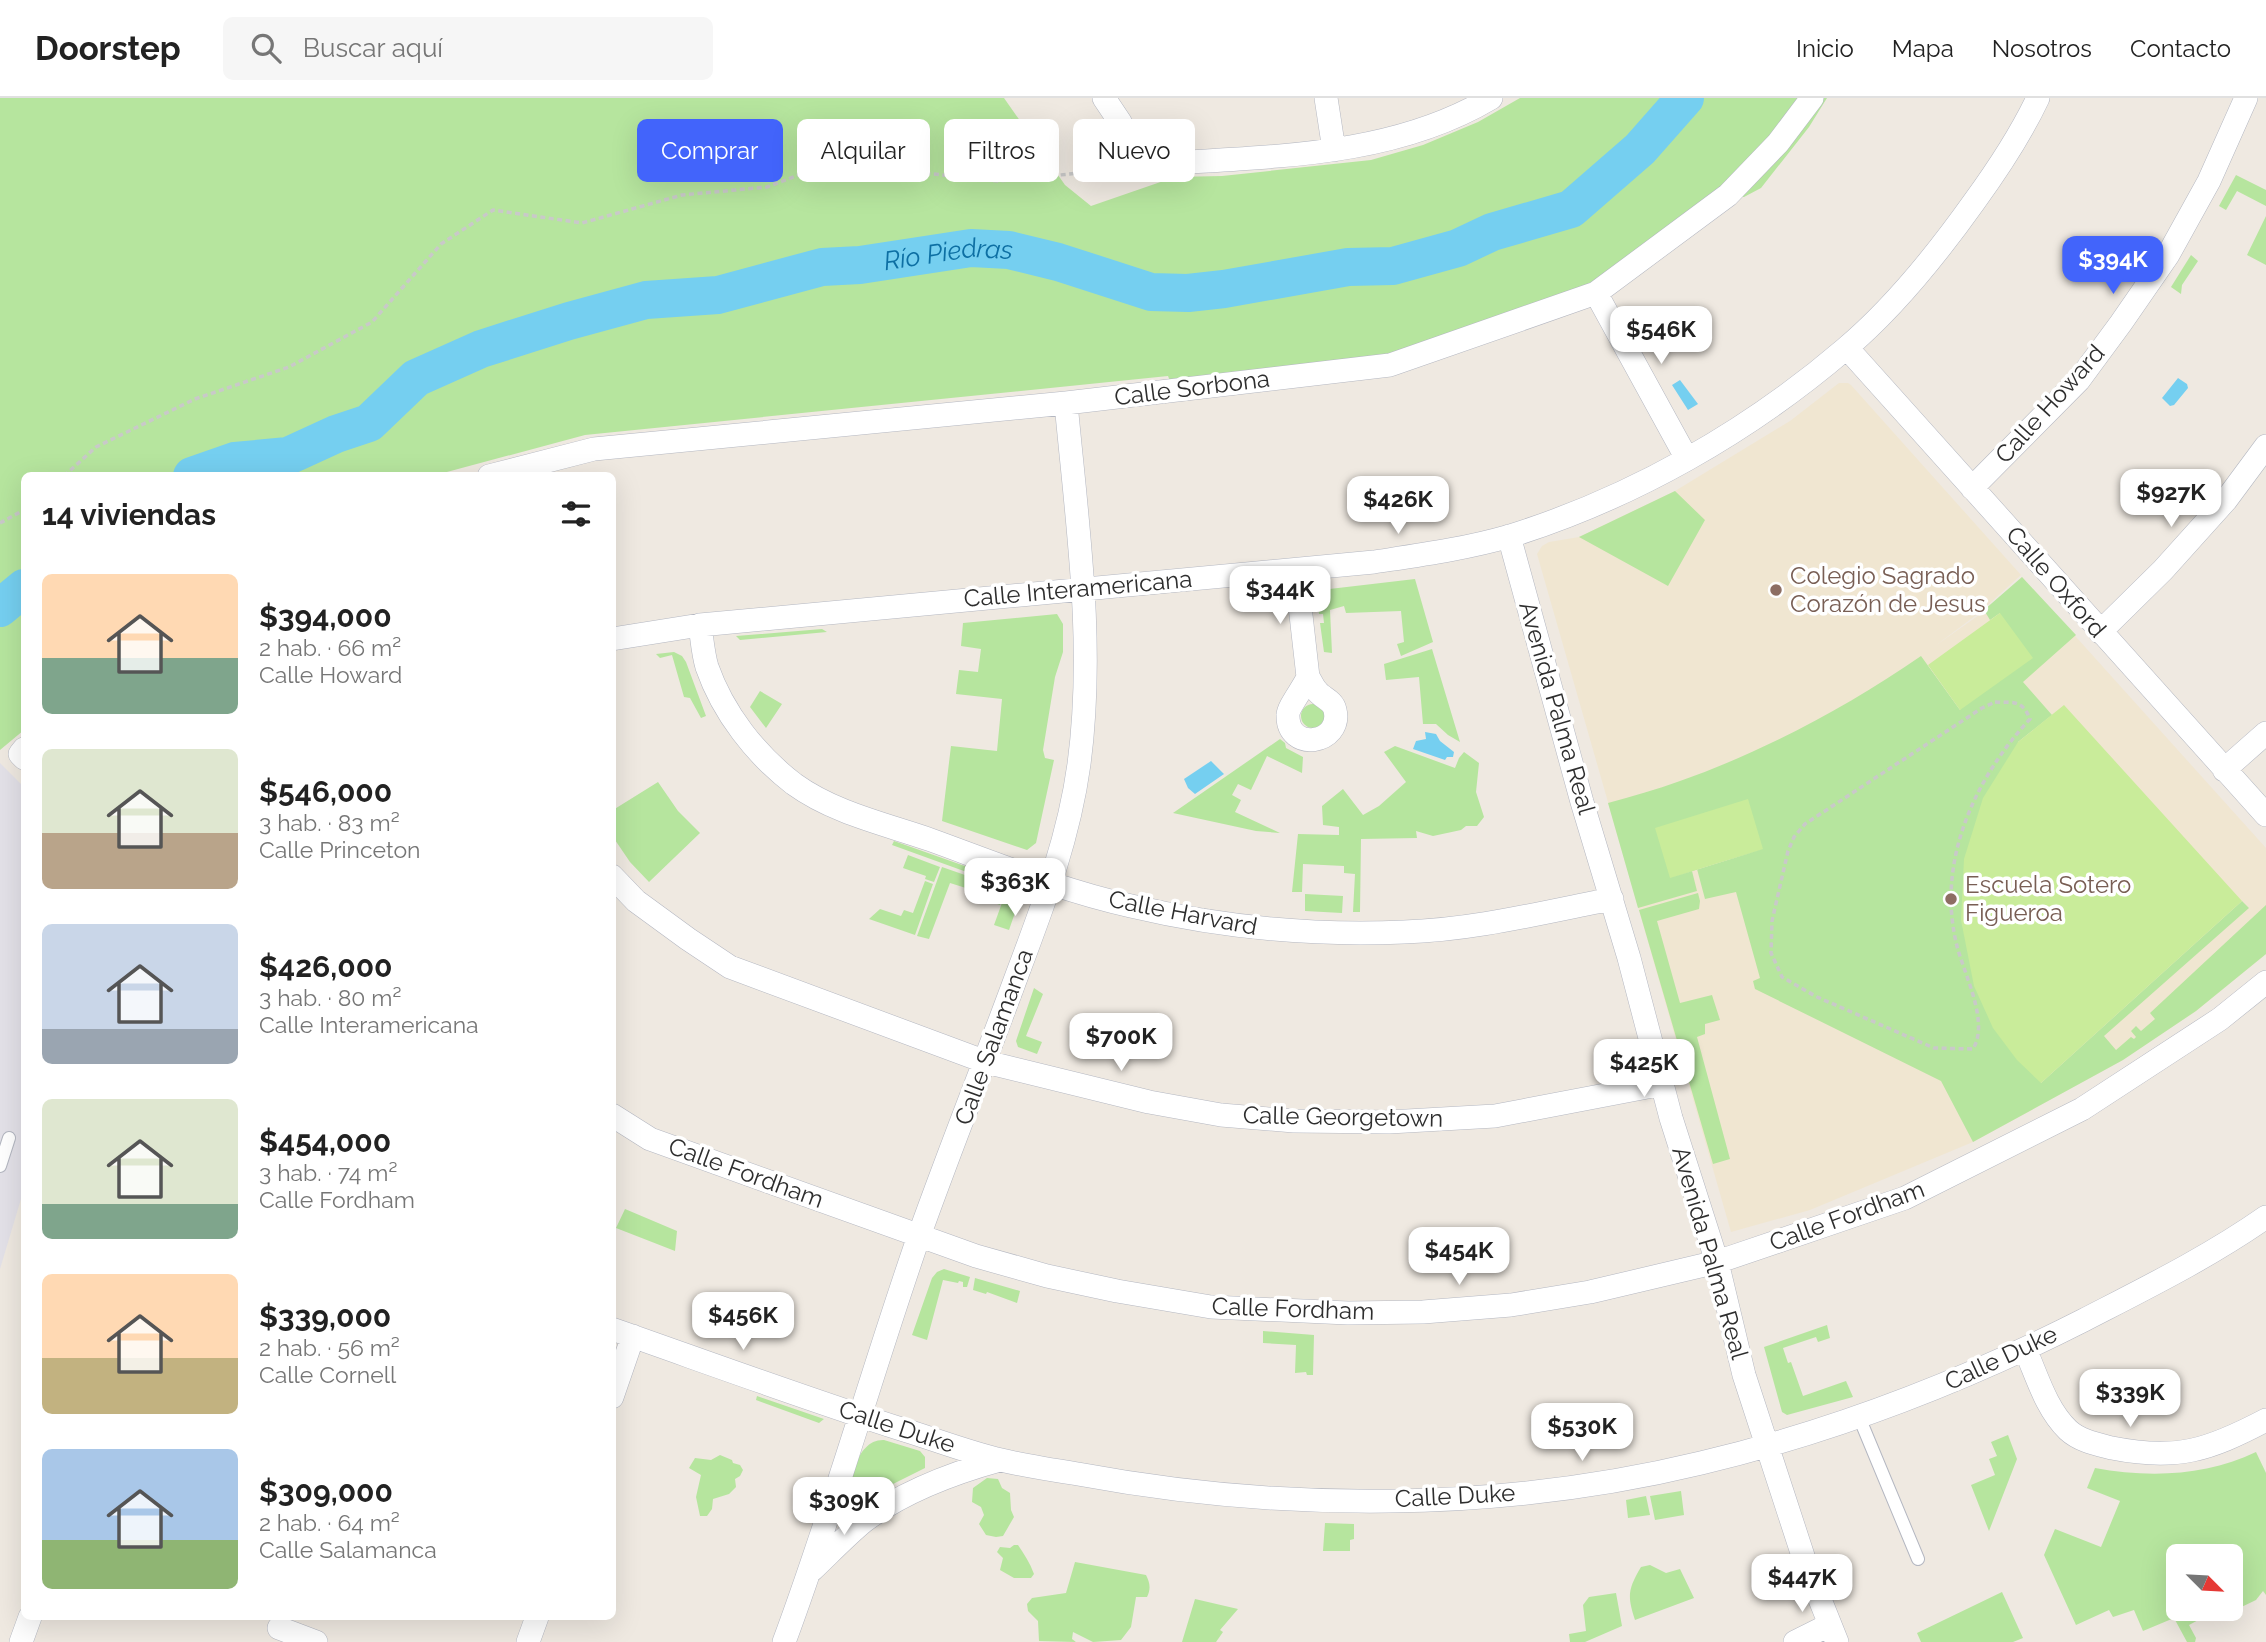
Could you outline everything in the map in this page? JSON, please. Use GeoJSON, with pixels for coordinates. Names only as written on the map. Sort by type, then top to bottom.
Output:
{"type":"FeatureCollection","features":[{"type":"Feature","properties":{"kind":"street"},"geometry":{"type":"LineString","coordinates":[[1104,98],[1118,119]]}},
{"type":"Feature","properties":{"kind":"street"},"geometry":{"type":"LineString","coordinates":[[1326,98],[1334,150]]}},
{"type":"Feature","properties":{"kind":"street"},"geometry":{"type":"LineString","coordinates":[[1195,161],[1334,150],[1389,139],[1436,125],[1491,98]]}},
{"type":"Feature","properties":{"kind":"street","name":"Calle Sorbona"},"geometry":{"type":"LineString","coordinates":[[505,472],[594,449],[1066,402],[1390,365],[1597,293],[1728,195],[1778,143],[1812,98]]}},
{"type":"Feature","properties":{"kind":"street","name":"Calle Interamericana"},"geometry":{"type":"LineString","coordinates":[[616,638],[700,625],[1296,570],[1450,551],[1509,536],[1587,507],[1636,486],[1687,459],[1755,417],[1847,348],[1906,289],[1952,233],[1993,176],[2038,98]]}},
{"type":"Feature","properties":{"kind":"street","name":"Calle Howard"},"geometry":{"type":"LineString","coordinates":[[1972,488],[2079,380],[2121,323],[2168,255],[2209,181],[2246,98]]}},
{"type":"Feature","properties":{"kind":"street"},"geometry":{"type":"LineString","coordinates":[[1597,293],[1687,459]]}},
{"type":"Feature","properties":{"kind":"street","name":"Calle Oxford"},"geometry":{"type":"LineString","coordinates":[[1847,348],[2266,816]]}},
{"type":"Feature","properties":{"kind":"street","name":"Calle Salamanca"},"geometry":{"type":"LineString","coordinates":[[784,1642],[811,1571],[919,1236],[1052,883],[1070,814],[1084,721],[1087,675],[1083,588],[1066,402]]}},
{"type":"Feature","properties":{"kind":"street"},"geometry":{"type":"LineString","coordinates":[[2100,632],[2163,570],[2226,500],[2266,446]]}},
{"type":"Feature","properties":{"kind":"street","name":"Avenida Palma Real"},"geometry":{"type":"LineString","coordinates":[[1509,536],[1582,802],[1717,1262],[1744,1375],[1833,1634]]}},
{"type":"Feature","properties":{"kind":"street"},"geometry":{"type":"LineString","coordinates":[[1296,570],[1308,677]]}},
{"type":"Feature","properties":{"kind":"street","name":"Calle Harvard"},"geometry":{"type":"LineString","coordinates":[[700,625],[706,666],[727,707],[745,736],[766,760],[795,784],[832,806],[1052,883],[1129,906],[1183,917],[1254,928],[1340,932],[1405,933],[1482,923],[1612,899]]}},
{"type":"Feature","properties":{"kind":"street"},"geometry":{"type":"LineString","coordinates":[[2224,770],[2266,733]]}},
{"type":"Feature","properties":{"kind":"street","name":"Calle Georgetown"},"geometry":{"type":"LineString","coordinates":[[616,880],[636,901],[730,967],[986,1062],[1149,1102],[1221,1115],[1294,1121],[1389,1122],[1495,1116],[1663,1084]]}},
{"type":"Feature","properties":{"kind":"street","name":"Calle Fordham"},"geometry":{"type":"LineString","coordinates":[[616,1118],[650,1139],[976,1256],[1047,1276],[1117,1291],[1211,1307],[1348,1313],[1423,1312],[1511,1305],[1590,1292],[1717,1262],[1905,1198],[2082,1109],[2220,1019],[2266,982]]}},
{"type":"Feature","properties":{"kind":"street","name":"Calle Duke"},"geometry":{"type":"LineString","coordinates":[[623,1333],[860,1416],[1000,1460],[1168,1490],[1299,1501],[1445,1500],[1553,1490],[1645,1476],[1767,1446],[1859,1417],[1951,1383],[2025,1349],[2160,1281],[2266,1217]]}},
{"type":"Feature","properties":{"kind":"street"},"geometry":{"type":"LineString","coordinates":[[616,1374],[623,1333]]}},
{"type":"Feature","properties":{"kind":"street"},"geometry":{"type":"LineString","coordinates":[[2025,1349],[2054,1413],[2067,1429],[2079,1438],[2095,1444],[2140,1453],[2189,1452],[2266,1420]]}},
{"type":"Feature","properties":{"kind":"street","name":"Calle Salamanca"},"geometry":{"type":"LineString","coordinates":[[811,1571],[864,1522],[887,1506],[934,1483],[1000,1460]]}},
{"type":"Feature","properties":{"kind":"street"},"geometry":{"type":"LineString","coordinates":[[21,1642],[29,1620]]}},
{"type":"Feature","properties":{"kind":"street"},"geometry":{"type":"LineString","coordinates":[[528,1642],[536,1620]]}},
{"type":"Feature","properties":{"kind":"street"},"geometry":{"type":"LineString","coordinates":[[279,1629],[316,1642]]}},
{"type":"Feature","properties":{"kind":"street"},"geometry":{"type":"LineString","coordinates":[[1795,1642],[1833,1634]]}},
{"type":"Feature","properties":{"kind":"lane"},"geometry":{"type":"LineString","coordinates":[[0,1166],[9,1138]]}},
{"type":"Feature","properties":{"kind":"lane"},"geometry":{"type":"LineString","coordinates":[[1859,1417],[1918,1559]]}},
{"type":"Feature","properties":{"kind":"path"},"geometry":{"type":"LineString","coordinates":[[68,472],[96,447],[195,399],[289,368],[372,322],[441,244],[493,210],[582,223],[682,195],[767,187],[801,174],[831,155],[906,171],[998,181],[1073,173]]}},
{"type":"Feature","properties":{"kind":"path"},"geometry":{"type":"LineString","coordinates":[[0,523],[21,512]]}},
{"type":"Feature","properties":{"kind":"path"},"geometry":{"type":"LineString","coordinates":[[1995,702],[2020,703],[2026,708],[2030,719],[2013,737],[1986,777],[1961,828],[1951,884],[1955,940],[1980,1022],[1979,1039],[1973,1049],[1934,1048],[1817,997],[1782,977],[1771,953],[1772,921],[1788,850],[1805,824],[1982,708],[1995,702]]}},
{"type":"Feature","properties":{"kind":"shaded area","name":"Escuela Sotero Figueroa"},"geometry":{"type":"Polygon","coordinates":[[[1839,383],[1851,385],[2021,575],[1979,613],[1935,646],[1979,615],[2022,577],[2266,848],[2266,954],[2196,1011],[2123,1060],[1973,1142],[1810,1210],[1731,1232],[1537,554],[1542,546],[1549,542],[1579,537],[1675,491],[1790,421],[1839,383]]]}},
{"type":"Feature","properties":{"kind":"shaded area"},"geometry":{"type":"Polygon","coordinates":[[[0,763],[21,784],[21,1199],[0,1269],[0,763]]]}},
{"type":"Feature","properties":{"kind":"green space"},"geometry":{"type":"Polygon","coordinates":[[[0,98],[1004,98],[1019,119],[944,119],[944,182],[1059,182],[1059,176],[1065,185],[1091,206],[1161,182],[1195,182],[1195,177],[1371,160],[1423,145],[1478,122],[1520,98],[1827,98],[1809,127],[1761,188],[1744,197],[1731,197],[1611,277],[1414,351],[1170,381],[1168,376],[585,435],[447,472],[21,472],[21,732],[0,750],[0,98]]]}},
{"type":"Feature","properties":{"kind":"green space"},"geometry":{"type":"Polygon","coordinates":[[[2236,175],[2266,190],[2266,206],[2237,191],[2226,210],[2219,206],[2236,175]]]}},
{"type":"Feature","properties":{"kind":"green space"},"geometry":{"type":"Polygon","coordinates":[[[2266,216],[2266,265],[2247,255],[2266,216]]]}},
{"type":"Feature","properties":{"kind":"green space"},"geometry":{"type":"Polygon","coordinates":[[[2191,255],[2198,261],[2182,285],[2181,294],[2171,287],[2191,255]]]}},
{"type":"Feature","properties":{"kind":"green space"},"geometry":{"type":"Polygon","coordinates":[[[1675,491],[1705,520],[1668,586],[1579,537],[1675,491]]]}},
{"type":"Feature","properties":{"kind":"green space"},"geometry":{"type":"Polygon","coordinates":[[[2022,577],[2076,635],[2023,682],[2052,715],[2018,742],[2041,1083],[2242,901],[2249,908],[2104,1036],[2116,1050],[2131,1037],[2134,1039],[2136,1037],[2131,1031],[2136,1026],[2141,1031],[2155,1019],[2150,1013],[2266,905],[2266,954],[2196,1011],[2123,1060],[1973,1142],[1941,1081],[1755,989],[1753,981],[1760,978],[1736,892],[1705,899],[1697,870],[1692,871],[1697,891],[1638,908],[1608,803],[1680,781],[1774,742],[1835,710],[1921,656],[1960,710],[2000,613],[1990,620],[1984,610],[2022,577]]]}},
{"type":"Feature","properties":{"kind":"green space"},"geometry":{"type":"Polygon","coordinates":[[[1415,579],[1433,642],[1401,656],[1397,644],[1404,642],[1401,611],[1346,613],[1344,606],[1330,610],[1332,653],[1324,652],[1320,623],[1324,623],[1323,614],[1319,614],[1317,597],[1321,590],[1415,579]]]}},
{"type":"Feature","properties":{"kind":"green space"},"geometry":{"type":"Polygon","coordinates":[[[2000,613],[2033,658],[1960,710],[1928,665],[2000,613]]]}},
{"type":"Feature","properties":{"kind":"green space"},"geometry":{"type":"Polygon","coordinates":[[[1057,614],[1063,624],[1063,652],[1055,677],[1043,750],[1045,758],[1054,760],[1036,843],[1027,850],[942,821],[951,746],[997,751],[1002,699],[956,694],[959,670],[978,672],[981,649],[961,646],[963,623],[1057,614]]]}},
{"type":"Feature","properties":{"kind":"green space"},"geometry":{"type":"Polygon","coordinates":[[[822,629],[827,632],[740,640],[736,636],[822,629]]]}},
{"type":"Feature","properties":{"kind":"green space"},"geometry":{"type":"Polygon","coordinates":[[[1432,649],[1460,742],[1436,724],[1423,724],[1419,677],[1386,680],[1384,664],[1432,649]]]}},
{"type":"Feature","properties":{"kind":"green space"},"geometry":{"type":"Polygon","coordinates":[[[674,652],[686,662],[706,716],[701,718],[690,698],[684,697],[672,655],[660,658],[656,654],[674,652]]]}},
{"type":"Feature","properties":{"kind":"green space"},"geometry":{"type":"Polygon","coordinates":[[[760,691],[782,704],[766,728],[750,707],[760,691]]]}},
{"type":"Feature","properties":{"kind":"green space"},"geometry":{"type":"Polygon","coordinates":[[[1313,704],[1324,711],[1325,716],[1318,727],[1313,728],[1302,721],[1301,716],[1308,705],[1313,704]]]}},
{"type":"Feature","properties":{"kind":"green space"},"geometry":{"type":"Polygon","coordinates":[[[2064,705],[2242,901],[2041,1083],[2017,1060],[1993,1028],[1974,986],[1961,920],[1964,859],[1983,798],[2018,742],[2064,705]]]}},
{"type":"Feature","properties":{"kind":"green space"},"geometry":{"type":"Polygon","coordinates":[[[1280,739],[1286,748],[1303,757],[1302,773],[1267,756],[1251,790],[1238,784],[1232,795],[1241,800],[1235,812],[1280,833],[1256,831],[1173,813],[1280,739]]]}},
{"type":"Feature","properties":{"kind":"green space"},"geometry":{"type":"Polygon","coordinates":[[[1395,746],[1455,768],[1464,752],[1479,763],[1476,792],[1484,817],[1477,826],[1466,826],[1461,830],[1433,836],[1416,831],[1417,838],[1361,839],[1360,912],[1353,912],[1355,874],[1344,873],[1344,866],[1303,864],[1302,892],[1292,892],[1298,834],[1339,835],[1339,827],[1323,825],[1322,806],[1343,789],[1363,815],[1379,806],[1406,782],[1384,752],[1395,746]]]}},
{"type":"Feature","properties":{"kind":"green space"},"geometry":{"type":"Polygon","coordinates":[[[658,782],[678,811],[700,833],[649,882],[630,862],[616,841],[616,808],[658,782]]]}},
{"type":"Feature","properties":{"kind":"green space"},"geometry":{"type":"Polygon","coordinates":[[[1748,799],[1763,849],[1670,878],[1655,828],[1748,799]]]}},
{"type":"Feature","properties":{"kind":"green space"},"geometry":{"type":"Polygon","coordinates":[[[894,841],[1010,882],[1008,887],[892,845],[894,841]]]}},
{"type":"Feature","properties":{"kind":"green space"},"geometry":{"type":"Polygon","coordinates":[[[908,855],[940,867],[934,882],[925,879],[926,876],[903,868],[908,855]]]}},
{"type":"Feature","properties":{"kind":"green space"},"geometry":{"type":"Polygon","coordinates":[[[942,867],[1005,889],[1000,905],[968,894],[969,889],[950,883],[929,939],[917,936],[942,867]]]}},
{"type":"Feature","properties":{"kind":"green space"},"geometry":{"type":"Polygon","coordinates":[[[925,881],[933,884],[915,935],[869,919],[880,909],[901,916],[904,910],[913,913],[925,881]]]}},
{"type":"Feature","properties":{"kind":"green space"},"geometry":{"type":"Polygon","coordinates":[[[1007,889],[1013,891],[1019,901],[1009,930],[994,925],[1007,889]]]}},
{"type":"Feature","properties":{"kind":"green space"},"geometry":{"type":"Polygon","coordinates":[[[1698,893],[1699,909],[1657,921],[1680,1003],[1712,995],[1720,1020],[1705,1024],[1705,1034],[1697,1037],[1730,1159],[1713,1164],[1639,910],[1698,893]]]}},
{"type":"Feature","properties":{"kind":"green space"},"geometry":{"type":"Polygon","coordinates":[[[1305,894],[1343,896],[1342,913],[1305,911],[1305,894]]]}},
{"type":"Feature","properties":{"kind":"green space"},"geometry":{"type":"Polygon","coordinates":[[[1034,988],[1043,994],[1026,1036],[1042,1042],[1037,1054],[1018,1047],[1016,1041],[1034,988]]]}},
{"type":"Feature","properties":{"kind":"green space"},"geometry":{"type":"Polygon","coordinates":[[[625,1209],[677,1231],[675,1251],[616,1228],[625,1209]]]}},
{"type":"Feature","properties":{"kind":"green space"},"geometry":{"type":"Polygon","coordinates":[[[944,1269],[970,1277],[967,1287],[963,1287],[963,1282],[943,1280],[927,1340],[912,1335],[932,1278],[944,1269]]]}},
{"type":"Feature","properties":{"kind":"green space"},"geometry":{"type":"Polygon","coordinates":[[[975,1278],[1020,1291],[1017,1303],[973,1290],[975,1278]]]}},
{"type":"Feature","properties":{"kind":"green space"},"geometry":{"type":"Polygon","coordinates":[[[1827,1325],[1830,1338],[1818,1342],[1816,1337],[1783,1348],[1788,1363],[1791,1362],[1803,1396],[1846,1381],[1853,1397],[1787,1415],[1782,1412],[1764,1347],[1827,1325]]]}},
{"type":"Feature","properties":{"kind":"green space"},"geometry":{"type":"Polygon","coordinates":[[[1263,1331],[1314,1335],[1313,1375],[1307,1375],[1306,1372],[1295,1373],[1296,1345],[1263,1343],[1263,1331]]]}},
{"type":"Feature","properties":{"kind":"green space"},"geometry":{"type":"Polygon","coordinates":[[[757,1396],[824,1419],[819,1423],[756,1400],[757,1396]]]}},
{"type":"Feature","properties":{"kind":"green space"},"geometry":{"type":"Polygon","coordinates":[[[2008,1435],[2017,1459],[1989,1531],[1971,1485],[1995,1475],[1989,1459],[1997,1456],[1991,1442],[2008,1435]]]}},
{"type":"Feature","properties":{"kind":"green space"},"geometry":{"type":"Polygon","coordinates":[[[884,1440],[920,1451],[925,1457],[925,1468],[869,1496],[844,1514],[842,1510],[860,1456],[866,1447],[884,1440]]]}},
{"type":"Feature","properties":{"kind":"green space"},"geometry":{"type":"Polygon","coordinates":[[[2256,1452],[2266,1473],[2266,1595],[2263,1591],[2256,1600],[2244,1606],[2244,1544],[2166,1544],[2167,1621],[2143,1631],[2134,1610],[2113,1617],[2109,1610],[2076,1625],[2044,1555],[2055,1529],[2101,1547],[2120,1501],[2087,1488],[2095,1468],[2157,1474],[2218,1466],[2256,1452]]]}},
{"type":"Feature","properties":{"kind":"green space"},"geometry":{"type":"Polygon","coordinates":[[[720,1455],[740,1465],[743,1470],[735,1479],[736,1487],[729,1494],[713,1499],[712,1509],[707,1516],[700,1516],[696,1497],[701,1475],[689,1468],[695,1458],[711,1460],[720,1455]]]}},
{"type":"Feature","properties":{"kind":"green space"},"geometry":{"type":"Polygon","coordinates":[[[987,1478],[998,1479],[1002,1488],[1010,1493],[1014,1517],[1003,1536],[986,1535],[979,1524],[984,1515],[981,1507],[972,1502],[973,1488],[987,1478]]]}},
{"type":"Feature","properties":{"kind":"green space"},"geometry":{"type":"Polygon","coordinates":[[[1681,1491],[1684,1515],[1655,1520],[1650,1496],[1681,1491]]]}},
{"type":"Feature","properties":{"kind":"green space"},"geometry":{"type":"Polygon","coordinates":[[[1646,1496],[1650,1515],[1628,1518],[1626,1500],[1646,1496]]]}},
{"type":"Feature","properties":{"kind":"green space"},"geometry":{"type":"Polygon","coordinates":[[[1325,1523],[1354,1524],[1354,1539],[1350,1540],[1350,1551],[1323,1551],[1325,1523]]]}},
{"type":"Feature","properties":{"kind":"green space"},"geometry":{"type":"Polygon","coordinates":[[[1018,1545],[1029,1562],[1034,1574],[1031,1578],[1014,1578],[1000,1570],[1003,1558],[997,1552],[1000,1547],[1010,1548],[1018,1545]]]}},
{"type":"Feature","properties":{"kind":"green space"},"geometry":{"type":"Polygon","coordinates":[[[1075,1562],[1146,1575],[1149,1586],[1147,1597],[1136,1597],[1131,1627],[1121,1640],[1093,1642],[1073,1632],[1072,1639],[1076,1642],[1039,1641],[1038,1621],[1028,1611],[1027,1604],[1032,1598],[1066,1593],[1075,1562]]]}},
{"type":"Feature","properties":{"kind":"green space"},"geometry":{"type":"Polygon","coordinates":[[[1650,1565],[1666,1573],[1680,1569],[1694,1598],[1635,1620],[1630,1598],[1631,1587],[1641,1567],[1650,1565]]]}},
{"type":"Feature","properties":{"kind":"green space"},"geometry":{"type":"Polygon","coordinates":[[[2002,1592],[2023,1638],[2013,1642],[1921,1642],[1917,1633],[2002,1592]]]}},
{"type":"Feature","properties":{"kind":"green space"},"geometry":{"type":"Polygon","coordinates":[[[1616,1593],[1622,1626],[1585,1642],[1570,1642],[1569,1634],[1586,1631],[1583,1605],[1589,1597],[1616,1593]]]}},
{"type":"Feature","properties":{"kind":"green space"},"geometry":{"type":"Polygon","coordinates":[[[1195,1599],[1238,1609],[1220,1630],[1223,1632],[1216,1642],[1182,1642],[1195,1599]]]}},
{"type":"Feature","properties":{"kind":"green space"},"geometry":{"type":"Polygon","coordinates":[[[2176,1621],[2196,1621],[2189,1625],[2196,1638],[2195,1642],[2187,1642],[2176,1621]]]}},
{"type":"Feature","properties":{"kind":"water"},"geometry":{"type":"Polygon","coordinates":[[[2178,378],[2187,384],[2188,388],[2174,405],[2170,406],[2162,398],[2178,378]]]}},
{"type":"Feature","properties":{"kind":"water"},"geometry":{"type":"Polygon","coordinates":[[[1680,380],[1698,404],[1688,410],[1672,385],[1680,380]]]}},
{"type":"Feature","properties":{"kind":"water"},"geometry":{"type":"Polygon","coordinates":[[[1425,732],[1436,734],[1440,741],[1454,752],[1453,757],[1447,757],[1445,760],[1413,749],[1416,741],[1426,739],[1425,732]]]}},
{"type":"Feature","properties":{"kind":"water"},"geometry":{"type":"Polygon","coordinates":[[[1211,761],[1224,774],[1195,794],[1184,779],[1211,761]]]}},
{"type":"Feature","properties":{"kind":"waterway","name":"Río Piedras"},"geometry":{"type":"LineString","coordinates":[[203,472],[235,461],[288,456],[336,434],[369,423],[416,378],[481,349],[646,300],[718,295],[822,267],[860,265],[971,248],[1009,250],[1058,262],[1151,292],[1188,293],[1348,267],[1393,266],[1458,248],[1492,232],[1571,209],[1640,149],[1685,98]]}},
{"type":"Feature","properties":{"kind":"waterway","name":"Río Piedras"},"geometry":{"type":"LineString","coordinates":[[0,608],[21,590]]}},
{"type":"Feature","properties":{"kind":"place","name":"Colegio Sagrado Corazón de Jesus"},"geometry":{"type":"Point","coordinates":[1776,590]}},
{"type":"Feature","properties":{"kind":"place","name":"Escuela Sotero Figueroa"},"geometry":{"type":"Point","coordinates":[1951,899]}}]}
